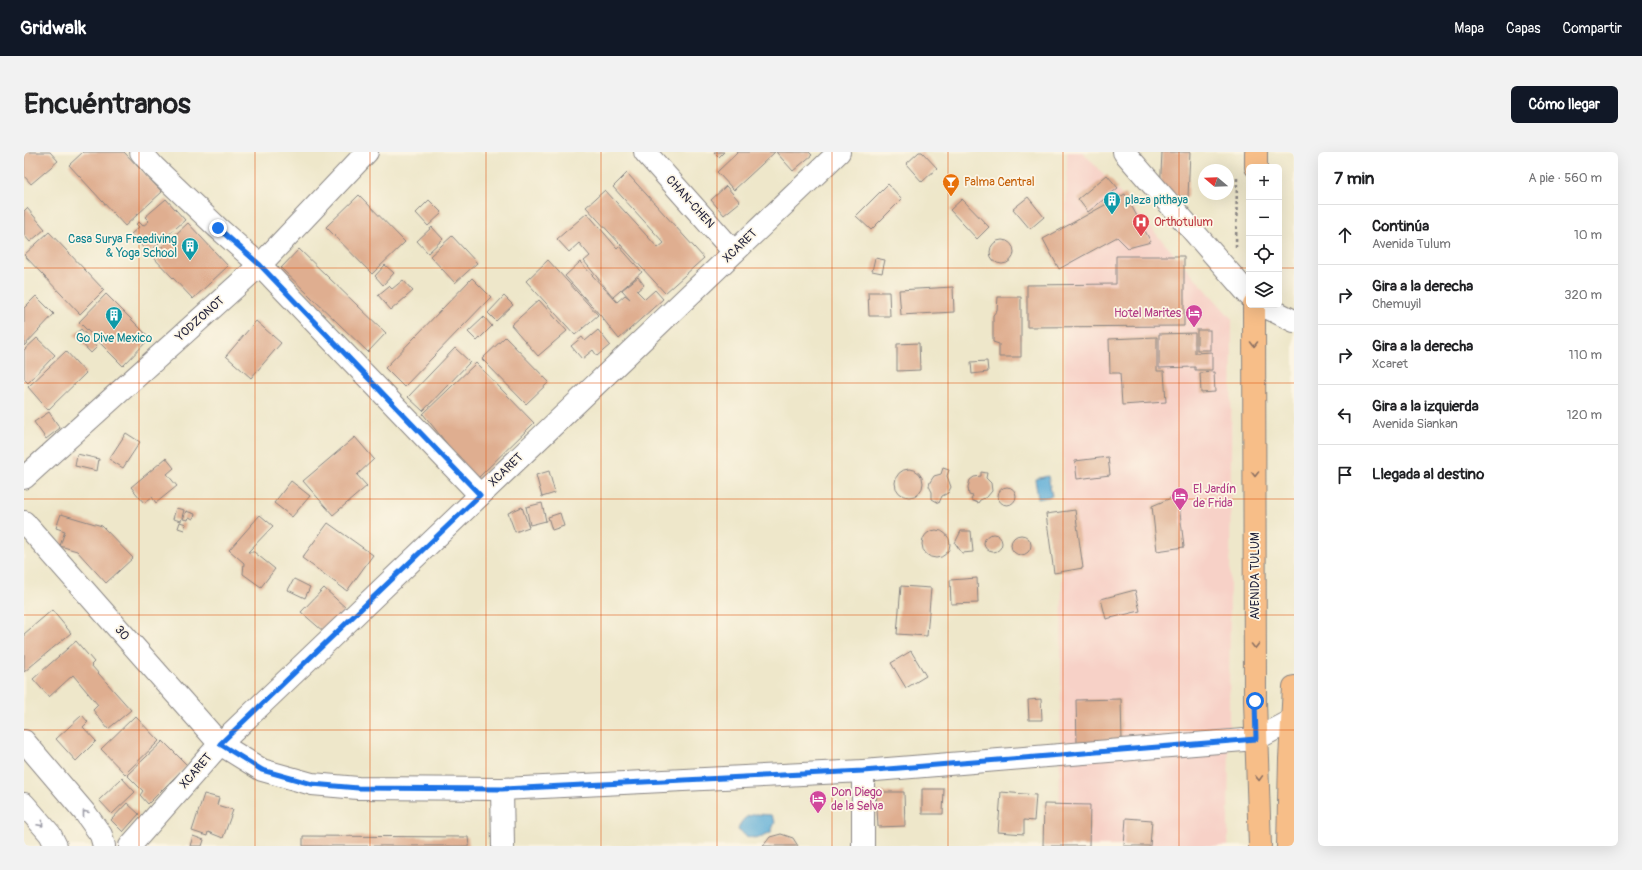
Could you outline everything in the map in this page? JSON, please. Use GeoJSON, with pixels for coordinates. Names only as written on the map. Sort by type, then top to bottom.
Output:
{"type":"FeatureCollection","features":[{"type":"Feature","properties":{"kind":"main road"},"geometry":{"type":"LineString","coordinates":[[1250,164],[1256,152]]}},
{"type":"Feature","properties":{"kind":"main road","name":"AVENIDA TULUM"},"geometry":{"type":"LineString","coordinates":[[1254,308],[1256,739],[1260,846]]}},
{"type":"Feature","properties":{"kind":"main road"},"geometry":{"type":"LineString","coordinates":[[1288,846],[1290,759],[1294,687]]}},
{"type":"Feature","properties":{"kind":"street"},"geometry":{"type":"LineString","coordinates":[[141,152],[154,167],[218,228],[260,265],[480,495]]}},
{"type":"Feature","properties":{"kind":"street","name":"YODZONOT"},"geometry":{"type":"LineString","coordinates":[[24,478],[260,265],[368,152]]}},
{"type":"Feature","properties":{"kind":"street","name":"CHAN-CHEN"},"geometry":{"type":"LineString","coordinates":[[645,152],[734,252]]}},
{"type":"Feature","properties":{"kind":"street","name":"XCARET"},"geometry":{"type":"LineString","coordinates":[[130,846],[220,744],[839,152]]}},
{"type":"Feature","properties":{"kind":"street"},"geometry":{"type":"LineString","coordinates":[[1124,152],[1242,287]]}},
{"type":"Feature","properties":{"kind":"street"},"geometry":{"type":"LineString","coordinates":[[1268,308],[1294,321]]}},
{"type":"Feature","properties":{"kind":"street","name":"30"},"geometry":{"type":"LineString","coordinates":[[24,522],[220,744],[262,770],[312,784],[358,788],[502,789],[863,771],[1256,739]]}},
{"type":"Feature","properties":{"kind":"street"},"geometry":{"type":"LineString","coordinates":[[1256,739],[1293,719]]}},
{"type":"Feature","properties":{"kind":"street"},"geometry":{"type":"LineString","coordinates":[[24,741],[86,814],[101,835],[104,846]]}},
{"type":"Feature","properties":{"kind":"street"},"geometry":{"type":"LineString","coordinates":[[863,771],[863,846]]}},
{"type":"Feature","properties":{"kind":"street"},"geometry":{"type":"LineString","coordinates":[[502,789],[503,846]]}},
{"type":"Feature","properties":{"kind":"street"},"geometry":{"type":"LineString","coordinates":[[24,804],[50,834],[56,846]]}},
{"type":"Feature","properties":{"kind":"path"},"geometry":{"type":"LineString","coordinates":[[1242,287],[1246,172]]}},
{"type":"Feature","properties":{"kind":"shaded area"},"geometry":{"type":"Polygon","coordinates":[[[1067,152],[1083,152],[1232,319],[1228,846],[1059,846],[1067,152]]]}},
{"type":"Feature","properties":{"kind":"water"},"geometry":{"type":"Polygon","coordinates":[[[1048,476],[1052,496],[1038,499],[1035,479],[1048,476]]]}},
{"type":"Feature","properties":{"kind":"water"},"geometry":{"type":"Polygon","coordinates":[[[756,814],[771,815],[775,822],[771,832],[754,838],[743,834],[738,830],[744,819],[756,814]]]}},
{"type":"Feature","properties":{"kind":"building"},"geometry":{"type":"Polygon","coordinates":[[[24,152],[50,152],[58,161],[31,184],[24,176],[24,152]]]}},
{"type":"Feature","properties":{"kind":"building"},"geometry":{"type":"Polygon","coordinates":[[[83,152],[124,152],[162,192],[125,226],[69,165],[83,152]]]}},
{"type":"Feature","properties":{"kind":"building"},"geometry":{"type":"Polygon","coordinates":[[[714,152],[724,152],[719,157],[714,152]]]}},
{"type":"Feature","properties":{"kind":"building"},"geometry":{"type":"Polygon","coordinates":[[[738,152],[775,152],[734,190],[717,172],[738,152]]]}},
{"type":"Feature","properties":{"kind":"building"},"geometry":{"type":"Polygon","coordinates":[[[776,152],[809,152],[812,155],[793,171],[776,152]]]}},
{"type":"Feature","properties":{"kind":"building"},"geometry":{"type":"Polygon","coordinates":[[[919,152],[922,152],[937,168],[922,182],[906,164],[919,152]]]}},
{"type":"Feature","properties":{"kind":"building"},"geometry":{"type":"Polygon","coordinates":[[[1162,152],[1190,152],[1188,197],[1160,193],[1162,152]]]}},
{"type":"Feature","properties":{"kind":"building"},"geometry":{"type":"Polygon","coordinates":[[[627,173],[704,258],[665,293],[586,207],[605,190],[658,248],[664,243],[613,187],[627,173]]]}},
{"type":"Feature","properties":{"kind":"building"},"geometry":{"type":"Polygon","coordinates":[[[1107,175],[1118,188],[1088,212],[1078,199],[1107,175]]]}},
{"type":"Feature","properties":{"kind":"building"},"geometry":{"type":"Polygon","coordinates":[[[888,184],[902,199],[871,230],[856,216],[888,184]]]}},
{"type":"Feature","properties":{"kind":"building"},"geometry":{"type":"Polygon","coordinates":[[[726,186],[740,202],[724,215],[711,200],[726,186]]]}},
{"type":"Feature","properties":{"kind":"building","name":"plaza pithaya"},"geometry":{"type":"Polygon","coordinates":[[[1125,194],[1151,242],[1128,248],[1117,237],[1059,269],[1043,239],[1125,194]]]}},
{"type":"Feature","properties":{"kind":"building"},"geometry":{"type":"Polygon","coordinates":[[[359,195],[405,242],[372,274],[326,227],[359,195]]]}},
{"type":"Feature","properties":{"kind":"building"},"geometry":{"type":"Polygon","coordinates":[[[1028,197],[1044,217],[1030,229],[1013,209],[1028,197]]]}},
{"type":"Feature","properties":{"kind":"building"},"geometry":{"type":"Polygon","coordinates":[[[166,199],[185,220],[148,253],[131,234],[139,227],[136,224],[139,222],[143,226],[149,221],[145,217],[166,199]]]}},
{"type":"Feature","properties":{"kind":"building"},"geometry":{"type":"Polygon","coordinates":[[[962,199],[989,227],[977,239],[950,210],[962,199]]]}},
{"type":"Feature","properties":{"kind":"building"},"geometry":{"type":"Polygon","coordinates":[[[429,200],[442,213],[428,226],[416,213],[429,200]]]}},
{"type":"Feature","properties":{"kind":"building"},"geometry":{"type":"Polygon","coordinates":[[[27,208],[45,229],[30,242],[24,235],[24,211],[27,208]]]}},
{"type":"Feature","properties":{"kind":"building"},"geometry":{"type":"Polygon","coordinates":[[[587,213],[617,248],[619,246],[642,272],[613,297],[584,261],[590,256],[579,243],[569,252],[557,239],[587,213]]]}},
{"type":"Feature","properties":{"kind":"building","name":"Casa Surya Freediving & Yoga School"},"geometry":{"type":"Polygon","coordinates":[[[188,223],[228,266],[193,299],[152,256],[188,223]]]}},
{"type":"Feature","properties":{"kind":"building"},"geometry":{"type":"Polygon","coordinates":[[[432,227],[443,239],[428,253],[417,241],[432,227]]]}},
{"type":"Feature","properties":{"kind":"building"},"geometry":{"type":"Polygon","coordinates":[[[49,232],[104,290],[80,314],[24,255],[49,232]]]}},
{"type":"Feature","properties":{"kind":"building"},"geometry":{"type":"Polygon","coordinates":[[[452,236],[477,263],[455,283],[430,256],[452,236]]]}},
{"type":"Feature","properties":{"kind":"building"},"geometry":{"type":"Polygon","coordinates":[[[1002,240],[1011,243],[1014,252],[1011,261],[1002,264],[993,261],[990,252],[993,243],[1002,240]]]}},
{"type":"Feature","properties":{"kind":"building"},"geometry":{"type":"Polygon","coordinates":[[[299,249],[386,333],[368,352],[281,268],[299,249]]]}},
{"type":"Feature","properties":{"kind":"building"},"geometry":{"type":"Polygon","coordinates":[[[1116,256],[1184,256],[1184,326],[1027,327],[1027,285],[1116,284],[1116,256]]]}},
{"type":"Feature","properties":{"kind":"building"},"geometry":{"type":"Polygon","coordinates":[[[875,258],[885,260],[882,273],[872,271],[875,258]]]}},
{"type":"Feature","properties":{"kind":"building"},"geometry":{"type":"Polygon","coordinates":[[[548,260],[598,315],[575,335],[526,281],[548,260]]]}},
{"type":"Feature","properties":{"kind":"building"},"geometry":{"type":"Polygon","coordinates":[[[580,262],[617,302],[625,295],[630,299],[622,290],[638,277],[644,285],[637,291],[645,299],[655,290],[663,299],[619,339],[565,276],[580,262]]]}},
{"type":"Feature","properties":{"kind":"building"},"geometry":{"type":"Polygon","coordinates":[[[385,265],[394,273],[383,285],[375,276],[385,265]]]}},
{"type":"Feature","properties":{"kind":"building"},"geometry":{"type":"Polygon","coordinates":[[[472,278],[491,297],[404,387],[385,368],[472,278]]]}},
{"type":"Feature","properties":{"kind":"building"},"geometry":{"type":"Polygon","coordinates":[[[403,280],[413,291],[391,310],[378,295],[389,286],[392,289],[403,280]]]}},
{"type":"Feature","properties":{"kind":"building"},"geometry":{"type":"Polygon","coordinates":[[[953,287],[954,312],[901,315],[899,290],[953,287]]]}},
{"type":"Feature","properties":{"kind":"building"},"geometry":{"type":"Polygon","coordinates":[[[868,292],[889,292],[890,316],[869,316],[868,292]]]}},
{"type":"Feature","properties":{"kind":"building","name":"Go Dive Mexico"},"geometry":{"type":"Polygon","coordinates":[[[106,294],[150,338],[123,366],[79,322],[106,294]]]}},
{"type":"Feature","properties":{"kind":"building"},"geometry":{"type":"Polygon","coordinates":[[[36,296],[54,314],[24,346],[24,308],[36,296]]]}},
{"type":"Feature","properties":{"kind":"building"},"geometry":{"type":"Polygon","coordinates":[[[504,296],[513,305],[496,321],[488,313],[504,296]]]}},
{"type":"Feature","properties":{"kind":"building"},"geometry":{"type":"Polygon","coordinates":[[[998,297],[1021,297],[1021,357],[999,357],[999,344],[993,342],[993,315],[997,310],[998,297]]]}},
{"type":"Feature","properties":{"kind":"building"},"geometry":{"type":"Polygon","coordinates":[[[539,300],[567,331],[538,356],[511,325],[539,300]]]}},
{"type":"Feature","properties":{"kind":"building"},"geometry":{"type":"Polygon","coordinates":[[[484,317],[492,326],[477,341],[468,332],[484,317]]]}},
{"type":"Feature","properties":{"kind":"building"},"geometry":{"type":"Polygon","coordinates":[[[256,321],[281,343],[251,378],[226,356],[256,321]]]}},
{"type":"Feature","properties":{"kind":"building"},"geometry":{"type":"Polygon","coordinates":[[[81,329],[97,347],[91,353],[74,335],[81,329]]]}},
{"type":"Feature","properties":{"kind":"building"},"geometry":{"type":"Polygon","coordinates":[[[598,330],[610,345],[597,356],[593,350],[582,359],[571,346],[582,337],[585,341],[598,330]]]}},
{"type":"Feature","properties":{"kind":"building"},"geometry":{"type":"Polygon","coordinates":[[[1197,330],[1210,330],[1210,350],[1197,350],[1197,330]]]}},
{"type":"Feature","properties":{"kind":"building"},"geometry":{"type":"Polygon","coordinates":[[[1195,333],[1195,353],[1212,352],[1212,370],[1195,370],[1195,367],[1159,368],[1159,334],[1195,333]]]}},
{"type":"Feature","properties":{"kind":"building"},"geometry":{"type":"Polygon","coordinates":[[[505,337],[549,382],[526,404],[482,359],[505,337]]]}},
{"type":"Feature","properties":{"kind":"building"},"geometry":{"type":"Polygon","coordinates":[[[1157,337],[1157,371],[1164,371],[1166,402],[1122,405],[1120,373],[1110,373],[1109,339],[1157,337]]]}},
{"type":"Feature","properties":{"kind":"building"},"geometry":{"type":"Polygon","coordinates":[[[37,338],[55,355],[28,383],[24,379],[24,350],[37,338]]]}},
{"type":"Feature","properties":{"kind":"building"},"geometry":{"type":"Polygon","coordinates":[[[919,343],[920,370],[897,371],[897,344],[919,343]]]}},
{"type":"Feature","properties":{"kind":"building"},"geometry":{"type":"Polygon","coordinates":[[[455,348],[470,362],[423,411],[408,397],[455,348]]]}},
{"type":"Feature","properties":{"kind":"building"},"geometry":{"type":"Polygon","coordinates":[[[66,351],[86,373],[48,410],[28,387],[66,351]]]}},
{"type":"Feature","properties":{"kind":"building"},"geometry":{"type":"Polygon","coordinates":[[[987,361],[988,372],[972,374],[971,362],[987,361]]]}},
{"type":"Feature","properties":{"kind":"building"},"geometry":{"type":"Polygon","coordinates":[[[476,363],[534,423],[476,480],[423,414],[476,363]]]}},
{"type":"Feature","properties":{"kind":"building"},"geometry":{"type":"Polygon","coordinates":[[[1214,372],[1215,392],[1201,393],[1200,373],[1214,372]]]}},
{"type":"Feature","properties":{"kind":"building"},"geometry":{"type":"Polygon","coordinates":[[[49,412],[60,428],[46,439],[34,422],[49,412]]]}},
{"type":"Feature","properties":{"kind":"building"},"geometry":{"type":"Polygon","coordinates":[[[126,433],[140,442],[123,468],[109,459],[126,433]]]}},
{"type":"Feature","properties":{"kind":"building"},"geometry":{"type":"Polygon","coordinates":[[[355,437],[374,459],[357,475],[367,486],[333,515],[303,481],[355,437]]]}},
{"type":"Feature","properties":{"kind":"building"},"geometry":{"type":"Polygon","coordinates":[[[77,454],[99,459],[97,471],[75,466],[77,454]]]}},
{"type":"Feature","properties":{"kind":"building"},"geometry":{"type":"Polygon","coordinates":[[[1108,457],[1110,475],[1077,479],[1075,461],[1108,457]]]}},
{"type":"Feature","properties":{"kind":"building"},"geometry":{"type":"Polygon","coordinates":[[[166,458],[174,468],[167,474],[177,486],[156,503],[152,497],[144,503],[131,487],[166,458]]]}},
{"type":"Feature","properties":{"kind":"building"},"geometry":{"type":"Polygon","coordinates":[[[943,468],[949,470],[947,476],[951,487],[948,493],[942,496],[939,503],[932,499],[932,492],[929,486],[934,476],[941,474],[943,468]]]}},
{"type":"Feature","properties":{"kind":"building"},"geometry":{"type":"Polygon","coordinates":[[[909,469],[919,473],[923,483],[919,493],[909,497],[899,493],[895,483],[899,473],[909,469]]]}},
{"type":"Feature","properties":{"kind":"building"},"geometry":{"type":"Polygon","coordinates":[[[549,471],[555,493],[542,497],[536,475],[549,471]]]}},
{"type":"Feature","properties":{"kind":"building"},"geometry":{"type":"Polygon","coordinates":[[[981,472],[987,473],[986,478],[991,483],[992,491],[987,497],[980,500],[978,503],[971,500],[973,496],[969,495],[968,487],[970,480],[974,477],[981,476],[981,472]]]}},
{"type":"Feature","properties":{"kind":"building"},"geometry":{"type":"Polygon","coordinates":[[[291,481],[310,496],[292,517],[274,503],[291,481]]]}},
{"type":"Feature","properties":{"kind":"building"},"geometry":{"type":"Polygon","coordinates":[[[1007,487],[1013,490],[1016,496],[1013,502],[1007,505],[1001,502],[998,496],[1001,490],[1007,487]]]}},
{"type":"Feature","properties":{"kind":"building"},"geometry":{"type":"Polygon","coordinates":[[[1178,495],[1184,547],[1157,551],[1152,506],[1178,495]]]}},
{"type":"Feature","properties":{"kind":"building"},"geometry":{"type":"Polygon","coordinates":[[[542,503],[546,521],[530,525],[526,507],[542,503]]]}},
{"type":"Feature","properties":{"kind":"building"},"geometry":{"type":"Polygon","coordinates":[[[522,507],[529,527],[515,532],[508,513],[522,507]]]}},
{"type":"Feature","properties":{"kind":"building"},"geometry":{"type":"Polygon","coordinates":[[[176,508],[184,510],[181,521],[173,519],[176,508]]]}},
{"type":"Feature","properties":{"kind":"building"},"geometry":{"type":"Polygon","coordinates":[[[1075,510],[1083,568],[1054,573],[1046,514],[1075,510]]]}},
{"type":"Feature","properties":{"kind":"building"},"geometry":{"type":"Polygon","coordinates":[[[186,511],[195,514],[193,519],[189,517],[188,520],[183,519],[186,511]]]}},
{"type":"Feature","properties":{"kind":"building"},"geometry":{"type":"Polygon","coordinates":[[[560,513],[564,526],[552,530],[548,517],[560,513]]]}},
{"type":"Feature","properties":{"kind":"building"},"geometry":{"type":"Polygon","coordinates":[[[61,514],[102,526],[133,558],[106,583],[77,551],[60,546],[65,531],[56,528],[61,514]]]}},
{"type":"Feature","properties":{"kind":"building"},"geometry":{"type":"Polygon","coordinates":[[[260,515],[273,526],[248,552],[254,552],[275,569],[261,587],[243,574],[244,563],[229,550],[260,515]]]}},
{"type":"Feature","properties":{"kind":"building"},"geometry":{"type":"Polygon","coordinates":[[[180,522],[186,524],[184,530],[178,528],[180,522]]]}},
{"type":"Feature","properties":{"kind":"building"},"geometry":{"type":"Polygon","coordinates":[[[328,523],[373,555],[347,591],[302,558],[328,523]]]}},
{"type":"Feature","properties":{"kind":"building"},"geometry":{"type":"Polygon","coordinates":[[[936,530],[946,534],[950,544],[946,554],[936,558],[926,554],[922,544],[926,534],[936,530]]]}},
{"type":"Feature","properties":{"kind":"building"},"geometry":{"type":"Polygon","coordinates":[[[961,531],[971,531],[973,552],[962,553],[955,543],[961,531]]]}},
{"type":"Feature","properties":{"kind":"building"},"geometry":{"type":"Polygon","coordinates":[[[993,534],[997,535],[1001,539],[1001,547],[997,551],[993,552],[989,551],[985,547],[984,543],[985,539],[989,535],[993,534]]]}},
{"type":"Feature","properties":{"kind":"building"},"geometry":{"type":"Polygon","coordinates":[[[1021,535],[1028,538],[1031,545],[1028,552],[1021,555],[1014,552],[1011,545],[1014,538],[1021,535]]]}},
{"type":"Feature","properties":{"kind":"building"},"geometry":{"type":"Polygon","coordinates":[[[977,578],[978,603],[951,604],[950,580],[977,578]]]}},
{"type":"Feature","properties":{"kind":"building"},"geometry":{"type":"Polygon","coordinates":[[[294,579],[310,587],[305,598],[288,590],[294,579]]]}},
{"type":"Feature","properties":{"kind":"building"},"geometry":{"type":"Polygon","coordinates":[[[901,586],[931,588],[927,636],[897,634],[901,586]]]}},
{"type":"Feature","properties":{"kind":"building"},"geometry":{"type":"Polygon","coordinates":[[[324,588],[346,608],[324,632],[301,612],[324,588]]]}},
{"type":"Feature","properties":{"kind":"building"},"geometry":{"type":"Polygon","coordinates":[[[1135,590],[1140,611],[1106,619],[1101,599],[1135,590]]]}},
{"type":"Feature","properties":{"kind":"building"},"geometry":{"type":"Polygon","coordinates":[[[52,610],[71,633],[24,672],[24,634],[52,610]]]}},
{"type":"Feature","properties":{"kind":"building"},"geometry":{"type":"Polygon","coordinates":[[[76,641],[94,662],[91,665],[131,710],[108,729],[93,710],[98,705],[73,675],[49,697],[33,679],[76,641]]]}},
{"type":"Feature","properties":{"kind":"building"},"geometry":{"type":"Polygon","coordinates":[[[911,651],[926,676],[906,688],[891,663],[911,651]]]}},
{"type":"Feature","properties":{"kind":"building"},"geometry":{"type":"Polygon","coordinates":[[[1041,699],[1042,720],[1029,720],[1028,700],[1041,699]]]}},
{"type":"Feature","properties":{"kind":"building"},"geometry":{"type":"Polygon","coordinates":[[[1121,699],[1122,742],[1077,743],[1076,700],[1121,699]]]}},
{"type":"Feature","properties":{"kind":"building"},"geometry":{"type":"Polygon","coordinates":[[[82,715],[88,722],[83,727],[96,741],[76,761],[56,739],[82,715]]]}},
{"type":"Feature","properties":{"kind":"building"},"geometry":{"type":"Polygon","coordinates":[[[135,716],[159,741],[125,774],[101,749],[135,716]]]}},
{"type":"Feature","properties":{"kind":"building"},"geometry":{"type":"Polygon","coordinates":[[[163,741],[187,765],[148,804],[140,795],[143,791],[127,775],[163,741]]]}},
{"type":"Feature","properties":{"kind":"building"},"geometry":{"type":"Polygon","coordinates":[[[122,778],[135,792],[112,814],[99,800],[122,778]]]}},
{"type":"Feature","properties":{"kind":"building"},"geometry":{"type":"Polygon","coordinates":[[[922,789],[944,789],[943,814],[922,814],[922,789]]]}},
{"type":"Feature","properties":{"kind":"building"},"geometry":{"type":"Polygon","coordinates":[[[876,792],[904,792],[905,826],[878,827],[876,792]]]}},
{"type":"Feature","properties":{"kind":"building"},"geometry":{"type":"Polygon","coordinates":[[[1001,792],[1036,795],[1034,821],[1024,820],[1024,834],[998,832],[1001,792]]]}},
{"type":"Feature","properties":{"kind":"building"},"geometry":{"type":"Polygon","coordinates":[[[204,794],[219,798],[217,805],[233,810],[223,838],[208,832],[207,836],[192,831],[204,794]]]}},
{"type":"Feature","properties":{"kind":"building"},"geometry":{"type":"Polygon","coordinates":[[[127,803],[139,814],[123,832],[111,820],[127,803]]]}},
{"type":"Feature","properties":{"kind":"building"},"geometry":{"type":"Polygon","coordinates":[[[1044,804],[1090,805],[1089,846],[1043,846],[1044,804]]]}},
{"type":"Feature","properties":{"kind":"building"},"geometry":{"type":"Polygon","coordinates":[[[1126,818],[1152,820],[1150,846],[1124,846],[1126,818]]]}},
{"type":"Feature","properties":{"kind":"building"},"geometry":{"type":"Polygon","coordinates":[[[781,834],[793,838],[798,846],[763,846],[770,837],[781,834]]]}},
{"type":"Feature","properties":{"kind":"building"},"geometry":{"type":"Polygon","coordinates":[[[193,836],[204,840],[202,846],[190,846],[193,836]]]}},
{"type":"Feature","properties":{"kind":"building"},"geometry":{"type":"Polygon","coordinates":[[[303,836],[468,837],[469,846],[303,846],[303,836]]]}},
{"type":"Feature","properties":{"kind":"place","name":"Palma Central"},"geometry":{"type":"Point","coordinates":[951,197]}},
{"type":"Feature","properties":{"kind":"place","name":"plaza pithaya"},"geometry":{"type":"Point","coordinates":[1112,215]}},
{"type":"Feature","properties":{"kind":"place","name":"Orthotulum"},"geometry":{"type":"Point","coordinates":[1141,237]}},
{"type":"Feature","properties":{"kind":"place","name":"Casa Surya Freediving & Yoga School"},"geometry":{"type":"Point","coordinates":[190,261]}},
{"type":"Feature","properties":{"kind":"place","name":"Hotel Marites"},"geometry":{"type":"Point","coordinates":[1194,328]}},
{"type":"Feature","properties":{"kind":"place","name":"Go Dive Mexico"},"geometry":{"type":"Point","coordinates":[114,330]}},
{"type":"Feature","properties":{"kind":"place","name":"El Jardín de Frida"},"geometry":{"type":"Point","coordinates":[1180,511]}},
{"type":"Feature","properties":{"kind":"place","name":"Don Diego de la Selva"},"geometry":{"type":"Point","coordinates":[818,814]}},
{"type":"Feature","properties":{"kind":"route"},"geometry":{"type":"LineString","coordinates":[[218,228],[260,265],[480,495],[220,744],[262,770],[312,784],[358,788],[502,789],[863,771],[1256,739],[1255,701]]}}]}
